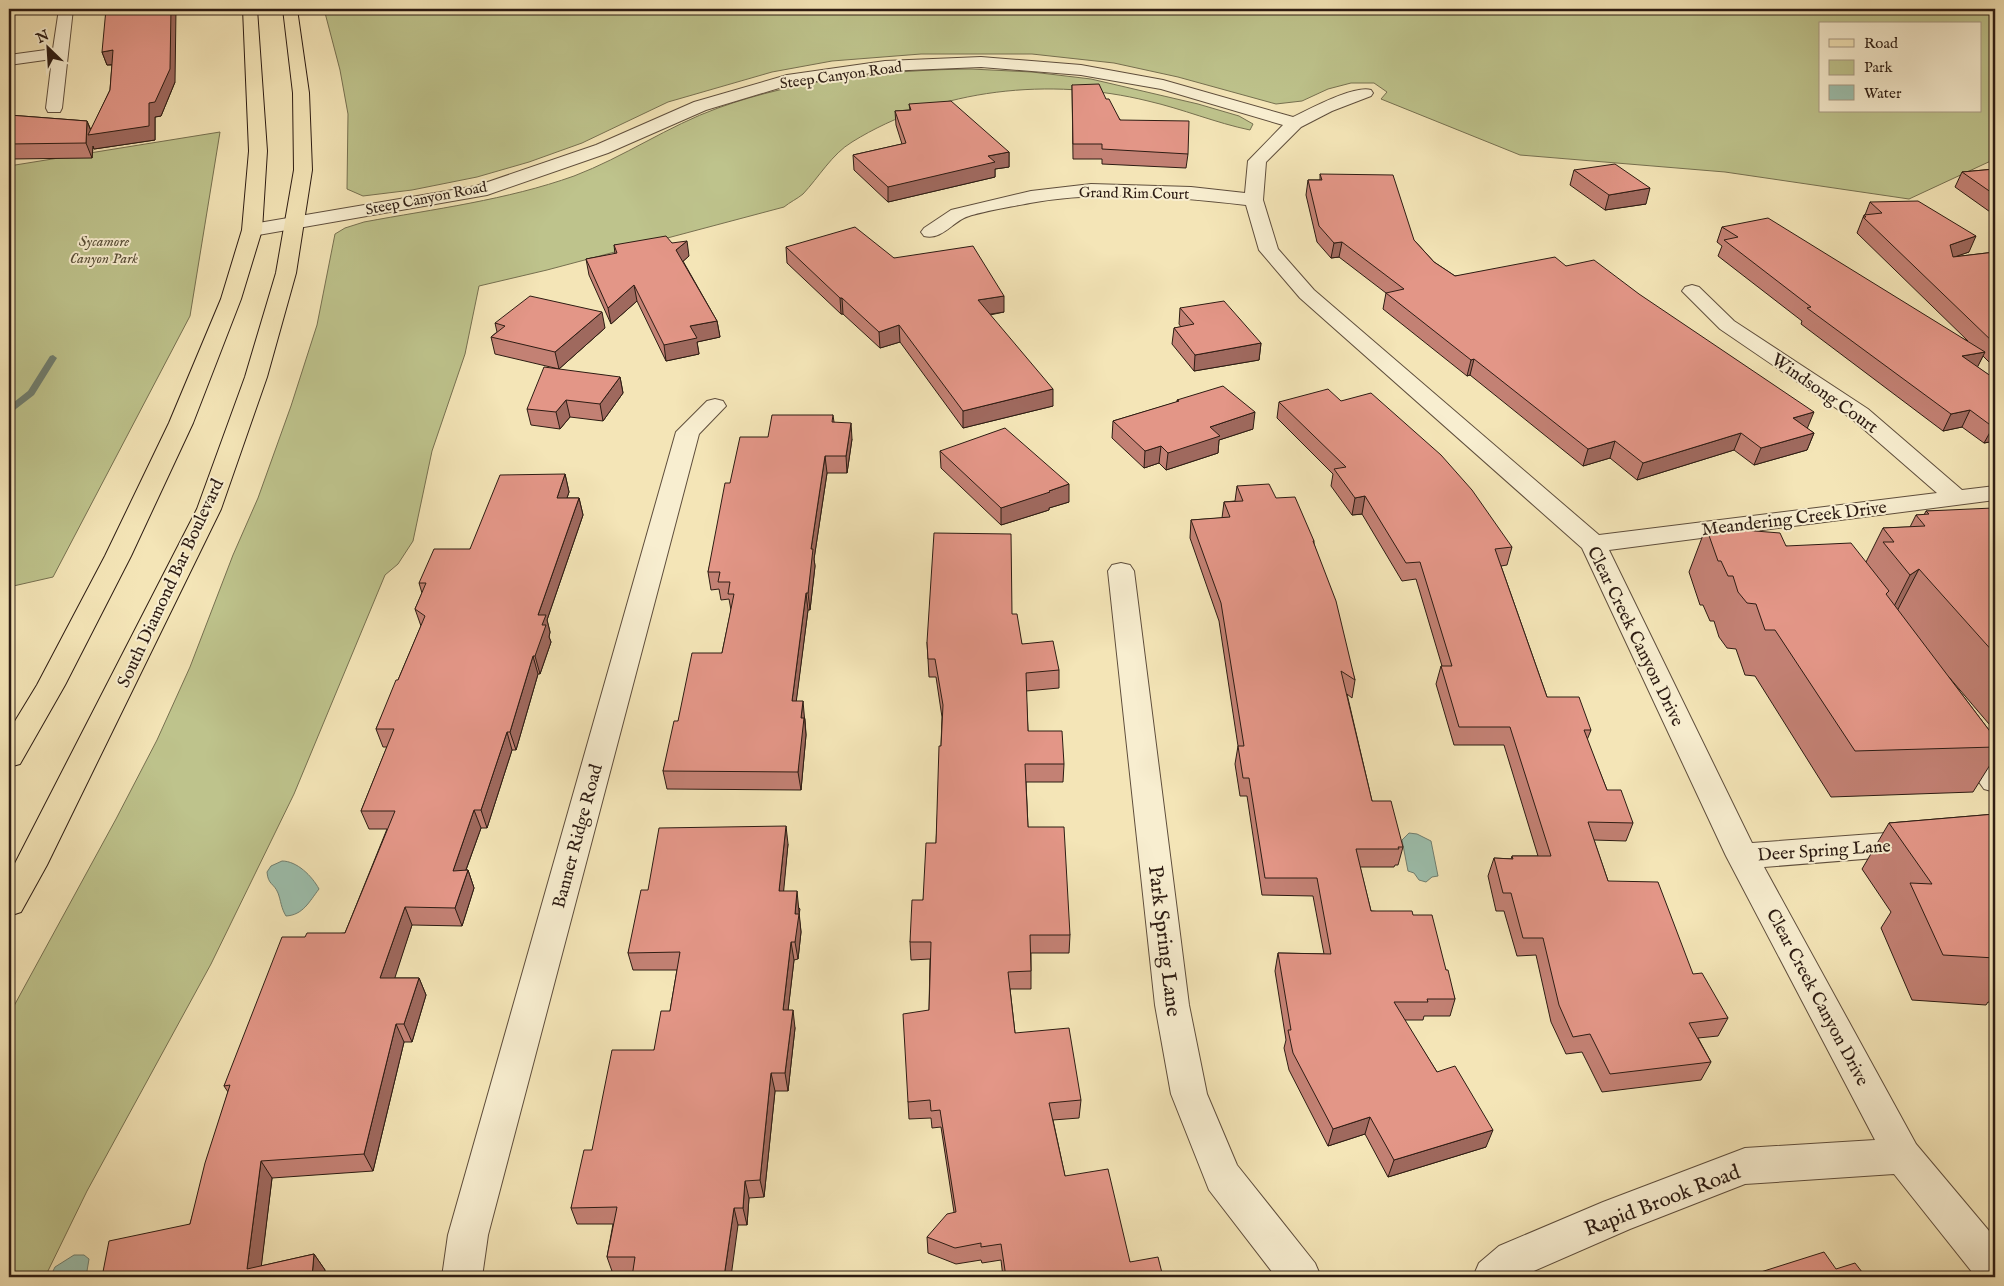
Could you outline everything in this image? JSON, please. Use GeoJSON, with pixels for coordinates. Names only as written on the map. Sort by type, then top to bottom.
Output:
{"type":"FeatureCollection","features":[{"type":"Feature","properties":{"kind":"main road"},"geometry":{"type":"LineString","coordinates":[[9,756],[56,677],[118,556],[181,423],[230,298],[252,230],[258,151],[250,9]]}},
{"type":"Feature","properties":{"kind":"main road","name":"South Diamond Bar Boulevard"},"geometry":{"type":"LineString","coordinates":[[9,903],[31,865],[209,508],[256,377],[286,273],[296,222],[303,170],[301,93],[290,9]]}},
{"type":"Feature","properties":{"kind":"street"},"geometry":{"type":"LineString","coordinates":[[54,108],[66,9]]}},
{"type":"Feature","properties":{"kind":"street"},"geometry":{"type":"LineString","coordinates":[[9,60],[60,53]]}},
{"type":"Feature","properties":{"kind":"street","name":"Steep Canyon Road"},"geometry":{"type":"LineString","coordinates":[[252,230],[480,190],[602,149],[700,106],[787,80],[885,66],[981,62],[1081,70],[1163,85],[1295,123]]}},
{"type":"Feature","properties":{"kind":"street","name":"Clear Creek Canyon Drive"},"geometry":{"type":"LineString","coordinates":[[1365,93],[1326,107],[1295,123],[1257,161],[1254,200],[1269,250],[1307,294],[1593,544],[1742,856],[1903,1156],[1995,1268]]}},
{"type":"Feature","properties":{"kind":"street","name":"Grand Rim Court"},"geometry":{"type":"LineString","coordinates":[[931,232],[958,214],[1031,196],[1091,190],[1192,193],[1254,200]]}},
{"type":"Feature","properties":{"kind":"street","name":"Windsong Court"},"geometry":{"type":"LineString","coordinates":[[1692,291],[1727,325],[1860,414],[1957,498]]}},
{"type":"Feature","properties":{"kind":"street","name":"Banner Ridge Road"},"geometry":{"type":"LineString","coordinates":[[462,1277],[468,1235],[688,432],[715,406]]}},
{"type":"Feature","properties":{"kind":"street","name":"Meandering Creek Drive"},"geometry":{"type":"LineString","coordinates":[[1593,544],[1995,493]]}},
{"type":"Feature","properties":{"kind":"street","name":"Park Spring Lane"},"geometry":{"type":"LineString","coordinates":[[1121,571],[1172,1005],[1189,1094],[1223,1177],[1301,1277]]}},
{"type":"Feature","properties":{"kind":"street"},"geometry":{"type":"LineString","coordinates":[[1946,718],[1995,781]]}},
{"type":"Feature","properties":{"kind":"street","name":"Deer Spring Lane"},"geometry":{"type":"LineString","coordinates":[[1742,856],[1937,841]]}},
{"type":"Feature","properties":{"kind":"street","name":"Rapid Brook Road"},"geometry":{"type":"LineString","coordinates":[[1493,1277],[1513,1260],[1617,1215],[1745,1166],[1903,1156]]}},
{"type":"Feature","properties":{"kind":"green space"},"geometry":{"type":"Polygon","coordinates":[[[324,9],[1995,9],[1995,159],[1909,199],[1725,172],[1520,155],[1381,99],[1387,92],[1374,83],[1351,83],[1328,89],[1302,101],[1276,104],[1178,77],[1114,63],[1032,54],[921,54],[832,61],[772,72],[668,102],[582,143],[529,162],[477,177],[412,190],[363,196],[347,189],[348,114],[340,70],[324,9]]]}},
{"type":"Feature","properties":{"kind":"green space"},"geometry":{"type":"Polygon","coordinates":[[[971,69],[1032,72],[1091,79],[1198,104],[1239,116],[1253,124],[1250,130],[1148,101],[1111,94],[1073,90],[1035,89],[996,92],[958,99],[921,109],[886,124],[852,142],[832,159],[803,194],[784,207],[547,270],[479,286],[465,354],[432,451],[413,541],[398,564],[385,575],[294,794],[211,964],[87,1191],[45,1277],[9,1277],[9,1015],[116,819],[157,740],[190,667],[233,555],[258,498],[291,406],[317,325],[335,234],[345,228],[364,222],[497,198],[574,176],[611,160],[700,115],[749,98],[811,83],[843,78],[907,71],[971,69]]]}},
{"type":"Feature","properties":{"kind":"green space","name":"Sycamore Canyon Park"},"geometry":{"type":"Polygon","coordinates":[[[220,132],[190,316],[53,577],[9,587],[9,166],[220,132]]]}},
{"type":"Feature","properties":{"kind":"water"},"geometry":{"type":"Polygon","coordinates":[[[1409,833],[1417,834],[1431,841],[1438,876],[1432,877],[1426,882],[1419,880],[1414,873],[1408,871],[1402,840],[1409,833]]]}},
{"type":"Feature","properties":{"kind":"water"},"geometry":{"type":"Polygon","coordinates":[[[282,861],[304,870],[319,889],[309,903],[301,910],[286,916],[278,893],[270,882],[267,872],[271,866],[282,861]]]}},
{"type":"Feature","properties":{"kind":"water"},"geometry":{"type":"Polygon","coordinates":[[[74,1255],[84,1255],[89,1259],[86,1277],[50,1277],[55,1267],[74,1255]]]}},
{"type":"Feature","properties":{"kind":"building"},"geometry":{"type":"Polygon","coordinates":[[[106,9],[171,9],[170,69],[155,102],[149,103],[149,126],[88,135],[110,90],[113,50],[102,52],[106,9]]]}},
{"type":"Feature","properties":{"kind":"building"},"geometry":{"type":"Polygon","coordinates":[[[1099,84],[1106,99],[1109,99],[1120,120],[1189,121],[1188,154],[1102,149],[1102,144],[1073,144],[1072,85],[1099,84]]]}},
{"type":"Feature","properties":{"kind":"building"},"geometry":{"type":"Polygon","coordinates":[[[951,101],[1009,152],[988,156],[995,162],[888,187],[853,155],[906,143],[895,111],[911,110],[909,104],[951,101]]]}},
{"type":"Feature","properties":{"kind":"building"},"geometry":{"type":"Polygon","coordinates":[[[9,115],[87,121],[86,143],[9,144],[9,115]]]}},
{"type":"Feature","properties":{"kind":"building"},"geometry":{"type":"Polygon","coordinates":[[[1615,164],[1650,188],[1609,195],[1574,170],[1615,164]]]}},
{"type":"Feature","properties":{"kind":"building"},"geometry":{"type":"Polygon","coordinates":[[[1995,169],[1995,195],[1962,172],[1995,169]]]}},
{"type":"Feature","properties":{"kind":"building"},"geometry":{"type":"Polygon","coordinates":[[[1320,174],[1393,175],[1414,240],[1434,262],[1455,276],[1555,257],[1566,266],[1594,260],[1639,294],[1814,412],[1793,418],[1814,433],[1761,448],[1741,433],[1643,463],[1615,441],[1588,449],[1474,359],[1471,360],[1386,293],[1404,289],[1342,242],[1334,243],[1319,226],[1308,180],[1322,180],[1320,174]]]}},
{"type":"Feature","properties":{"kind":"building"},"geometry":{"type":"Polygon","coordinates":[[[1918,201],[1976,236],[1950,245],[1953,257],[1995,252],[1995,344],[1863,217],[1866,217],[1864,215],[1882,213],[1870,202],[1918,201]]]}},
{"type":"Feature","properties":{"kind":"building"},"geometry":{"type":"Polygon","coordinates":[[[1768,218],[1985,352],[1962,356],[1995,379],[1995,426],[1993,427],[1970,410],[1951,414],[1807,308],[1811,307],[1724,240],[1738,237],[1722,227],[1768,218]]]}},
{"type":"Feature","properties":{"kind":"building"},"geometry":{"type":"Polygon","coordinates":[[[855,227],[894,258],[973,246],[1004,296],[978,300],[1053,389],[963,411],[899,325],[879,332],[786,247],[855,227]]]}},
{"type":"Feature","properties":{"kind":"building"},"geometry":{"type":"Polygon","coordinates":[[[666,236],[672,243],[687,241],[676,250],[717,321],[690,326],[697,338],[664,345],[634,285],[608,308],[586,259],[617,253],[614,245],[666,236]]]}},
{"type":"Feature","properties":{"kind":"building"},"geometry":{"type":"Polygon","coordinates":[[[530,296],[602,312],[555,352],[491,337],[505,326],[495,323],[530,296]]]}},
{"type":"Feature","properties":{"kind":"building"},"geometry":{"type":"Polygon","coordinates":[[[1224,301],[1261,343],[1195,355],[1174,328],[1194,324],[1180,308],[1224,301]]]}},
{"type":"Feature","properties":{"kind":"building"},"geometry":{"type":"Polygon","coordinates":[[[544,367],[620,377],[600,404],[566,400],[556,412],[527,409],[544,367]]]}},
{"type":"Feature","properties":{"kind":"building"},"geometry":{"type":"Polygon","coordinates":[[[1223,386],[1255,412],[1210,427],[1220,436],[1168,453],[1161,446],[1145,451],[1113,421],[1179,401],[1177,400],[1223,386]]]}},
{"type":"Feature","properties":{"kind":"building"},"geometry":{"type":"Polygon","coordinates":[[[1328,389],[1341,401],[1371,393],[1441,455],[1472,490],[1512,547],[1495,549],[1547,697],[1579,697],[1591,730],[1584,730],[1607,790],[1621,790],[1633,823],[1588,822],[1608,881],[1658,882],[1693,974],[1702,973],[1728,1018],[1689,1023],[1711,1062],[1610,1074],[1590,1034],[1573,1037],[1559,1005],[1543,938],[1523,938],[1511,893],[1503,893],[1494,858],[1513,859],[1512,856],[1551,856],[1510,727],[1459,727],[1441,666],[1452,666],[1420,562],[1406,563],[1365,496],[1355,498],[1334,469],[1346,467],[1279,402],[1328,389]]]}},
{"type":"Feature","properties":{"kind":"building"},"geometry":{"type":"Polygon","coordinates":[[[772,415],[833,415],[832,422],[851,423],[846,456],[825,456],[792,701],[803,701],[801,718],[804,718],[798,772],[663,771],[674,721],[678,721],[692,653],[722,653],[734,594],[728,594],[730,582],[718,582],[720,572],[708,572],[725,483],[730,483],[740,437],[768,437],[772,415]]]}},
{"type":"Feature","properties":{"kind":"building"},"geometry":{"type":"Polygon","coordinates":[[[1005,428],[1069,484],[1001,508],[940,451],[1005,428]]]}},
{"type":"Feature","properties":{"kind":"building"},"geometry":{"type":"Polygon","coordinates":[[[565,474],[557,498],[579,498],[538,615],[546,615],[542,625],[546,625],[535,656],[533,656],[510,732],[507,732],[481,810],[474,810],[453,871],[468,870],[455,908],[405,907],[380,978],[419,978],[404,1024],[396,1024],[364,1154],[261,1161],[247,1269],[314,1254],[312,1277],[102,1277],[109,1241],[190,1224],[205,1163],[230,1085],[224,1086],[282,937],[305,937],[307,933],[345,933],[395,811],[361,811],[394,729],[376,729],[425,616],[415,609],[426,583],[419,583],[434,549],[470,549],[500,475],[565,474]]]}},
{"type":"Feature","properties":{"kind":"building"},"geometry":{"type":"Polygon","coordinates":[[[1269,484],[1276,498],[1295,497],[1314,541],[1336,601],[1355,680],[1341,671],[1372,801],[1391,801],[1403,847],[1398,847],[1399,849],[1356,849],[1371,911],[1412,911],[1413,915],[1432,915],[1455,999],[1427,999],[1428,1002],[1394,1002],[1437,1072],[1455,1066],[1493,1130],[1394,1160],[1370,1117],[1333,1129],[1293,1053],[1288,1030],[1291,1030],[1278,953],[1331,954],[1317,878],[1265,878],[1249,778],[1243,778],[1238,746],[1244,746],[1221,603],[1191,520],[1230,517],[1224,502],[1243,501],[1237,486],[1269,484]]]}},
{"type":"Feature","properties":{"kind":"building"},"geometry":{"type":"Polygon","coordinates":[[[1993,508],[1995,511],[1995,654],[1919,569],[1910,575],[1883,542],[1894,542],[1883,528],[1925,526],[1916,515],[1929,514],[1926,511],[1993,508]]]}},
{"type":"Feature","properties":{"kind":"building"},"geometry":{"type":"Polygon","coordinates":[[[1706,527],[1780,533],[1786,546],[1851,543],[1889,591],[1886,594],[1995,738],[1995,747],[1855,751],[1775,630],[1765,630],[1756,604],[1747,603],[1738,592],[1733,576],[1728,576],[1721,561],[1718,561],[1706,527]]]}},
{"type":"Feature","properties":{"kind":"building"},"geometry":{"type":"Polygon","coordinates":[[[934,533],[1011,534],[1012,614],[1017,614],[1022,644],[1053,641],[1059,670],[1026,673],[1028,731],[1062,731],[1064,764],[1025,764],[1028,827],[1064,827],[1070,935],[1030,935],[1031,971],[1008,972],[1015,1033],[1069,1028],[1081,1100],[1049,1103],[1065,1176],[1108,1169],[1130,1262],[1158,1257],[1163,1277],[1006,1277],[1001,1244],[981,1247],[981,1243],[955,1248],[927,1237],[947,1214],[956,1212],[940,1110],[931,1111],[930,1100],[908,1102],[903,1014],[929,1010],[931,942],[910,942],[912,900],[923,900],[926,843],[936,843],[939,746],[941,746],[943,705],[935,659],[928,659],[927,642],[934,533]]]}},
{"type":"Feature","properties":{"kind":"building"},"geometry":{"type":"Polygon","coordinates":[[[1995,814],[1995,958],[1943,955],[1910,883],[1932,884],[1889,823],[1995,814]]]}},
{"type":"Feature","properties":{"kind":"building"},"geometry":{"type":"Polygon","coordinates":[[[786,826],[779,891],[797,891],[795,914],[799,914],[795,942],[791,942],[783,1010],[793,1010],[785,1073],[771,1073],[760,1180],[745,1181],[743,1208],[734,1208],[724,1277],[632,1277],[635,1257],[607,1257],[617,1207],[571,1208],[584,1150],[592,1150],[612,1050],[654,1050],[661,1011],[670,1011],[680,952],[628,953],[641,890],[648,890],[659,828],[786,826]]]}},
{"type":"Feature","properties":{"kind":"building"},"geometry":{"type":"Polygon","coordinates":[[[1824,1252],[1836,1269],[1855,1263],[1866,1277],[1745,1277],[1824,1252]]]}},
{"type":"Feature","properties":{"kind":"building"},"geometry":{"type":"Polygon","coordinates":[[[1893,1273],[1896,1277],[1879,1277],[1893,1273]]]}},
{"type":"Feature","properties":{"kind":"waterway"},"geometry":{"type":"LineString","coordinates":[[9,410],[31,393],[53,358]]}}]}
